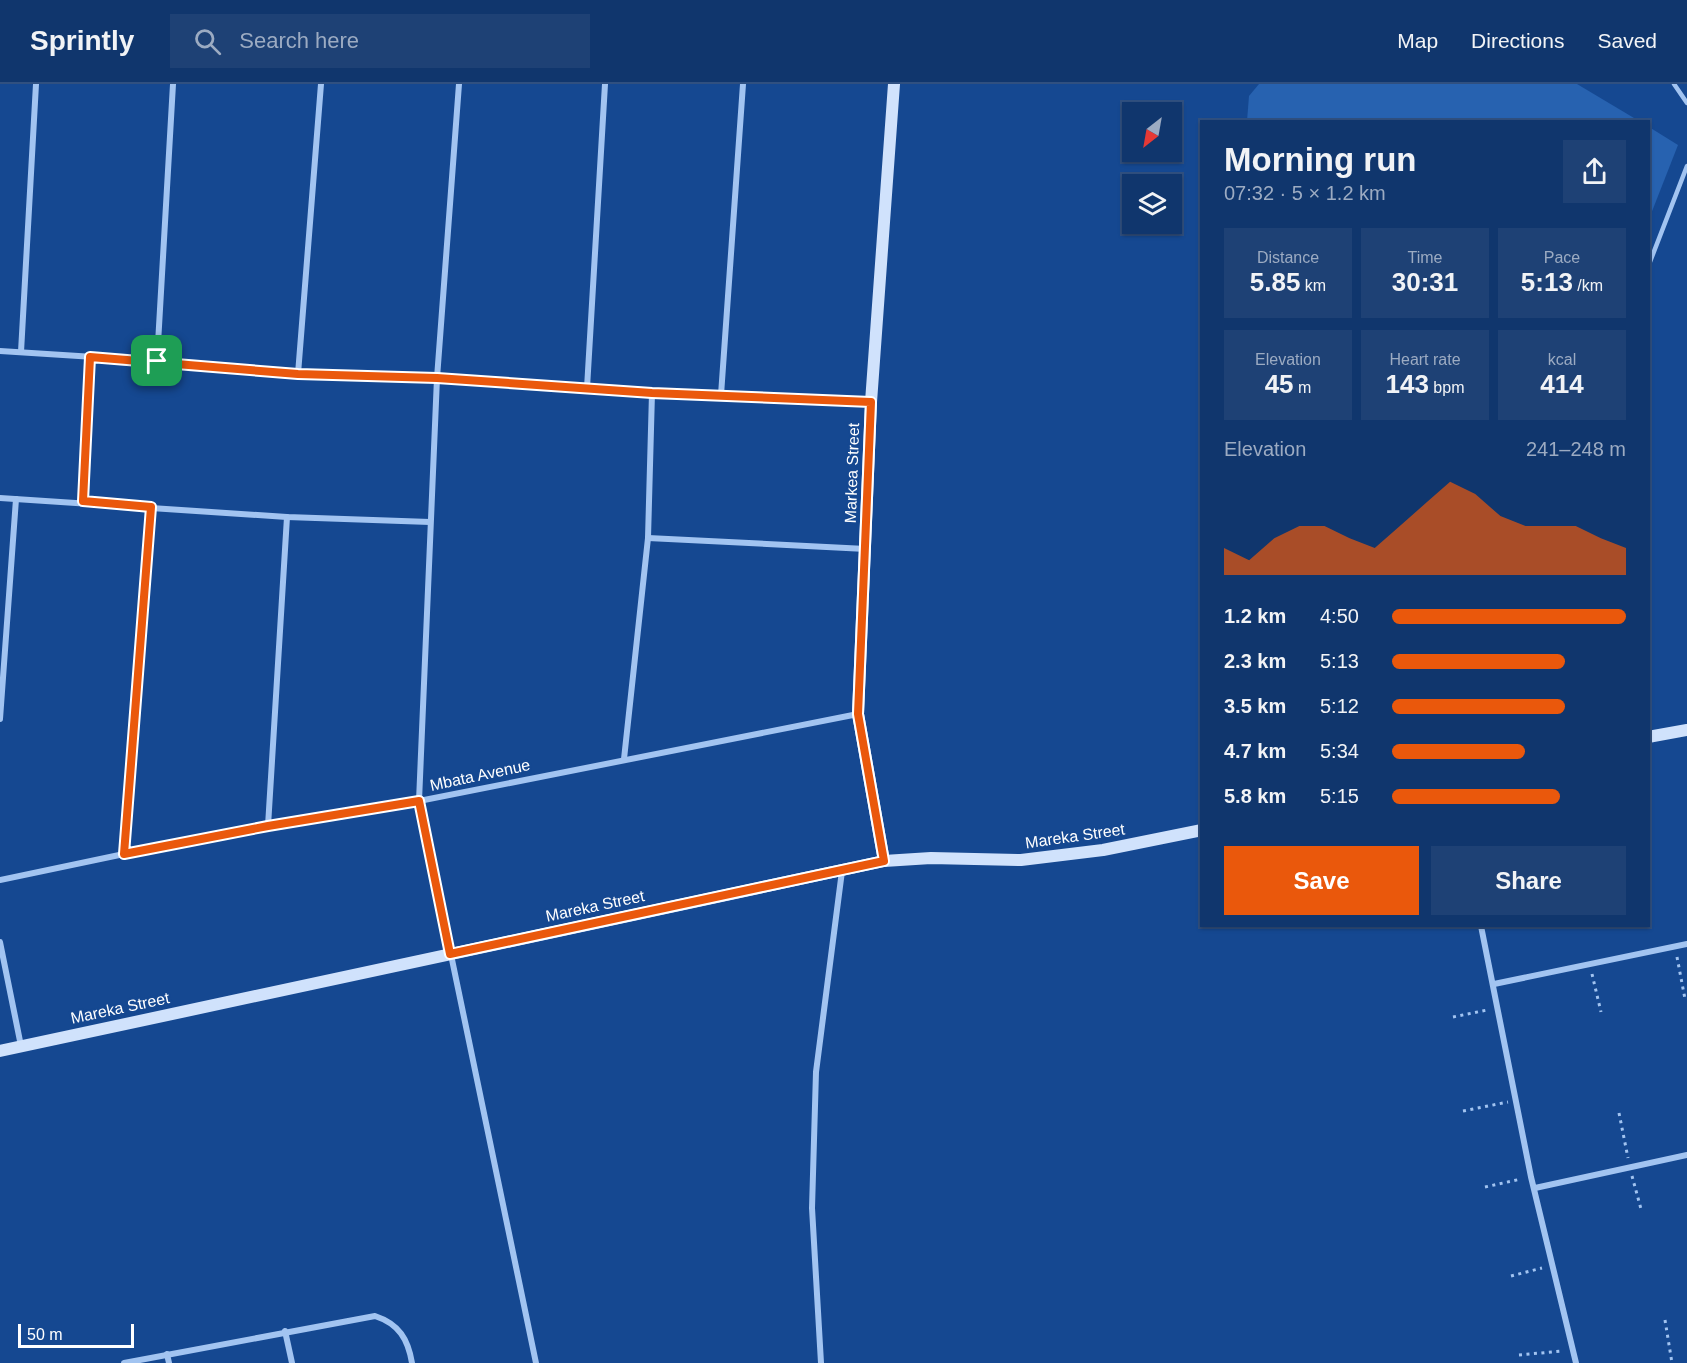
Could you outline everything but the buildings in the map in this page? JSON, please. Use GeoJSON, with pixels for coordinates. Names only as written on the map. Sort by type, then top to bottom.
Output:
{"type":"FeatureCollection","features":[{"type":"Feature","properties":{"kind":"main road","name":"Markea Street"},"geometry":{"type":"LineString","coordinates":[[884,861],[858,714],[871,402],[894,84]]}},
{"type":"Feature","properties":{"kind":"main road"},"geometry":{"type":"LineString","coordinates":[[1650,736],[1687,730]]}},
{"type":"Feature","properties":{"kind":"main road","name":"Mareka Street"},"geometry":{"type":"LineString","coordinates":[[0,1051],[884,861],[931,858],[1021,860],[1103,850],[1200,830]]}},
{"type":"Feature","properties":{"kind":"street"},"geometry":{"type":"LineString","coordinates":[[21,352],[36,84]]}},
{"type":"Feature","properties":{"kind":"street"},"geometry":{"type":"LineString","coordinates":[[157,361],[173,84]]}},
{"type":"Feature","properties":{"kind":"street"},"geometry":{"type":"LineString","coordinates":[[298,374],[321,84]]}},
{"type":"Feature","properties":{"kind":"street"},"geometry":{"type":"LineString","coordinates":[[459,84],[437,378],[419,801],[536,1363]]}},
{"type":"Feature","properties":{"kind":"street"},"geometry":{"type":"LineString","coordinates":[[587,388],[605,84]]}},
{"type":"Feature","properties":{"kind":"street"},"geometry":{"type":"LineString","coordinates":[[721,395],[743,84]]}},
{"type":"Feature","properties":{"kind":"street"},"geometry":{"type":"LineString","coordinates":[[0,351],[157,361],[298,374],[437,378],[652,393],[871,402]]}},
{"type":"Feature","properties":{"kind":"street"},"geometry":{"type":"LineString","coordinates":[[83,501],[90,357]]}},
{"type":"Feature","properties":{"kind":"street"},"geometry":{"type":"LineString","coordinates":[[624,759],[648,537],[652,393]]}},
{"type":"Feature","properties":{"kind":"street"},"geometry":{"type":"LineString","coordinates":[[0,498],[83,501],[287,517],[430,522]]}},
{"type":"Feature","properties":{"kind":"street"},"geometry":{"type":"LineString","coordinates":[[0,719],[16,499]]}},
{"type":"Feature","properties":{"kind":"street"},"geometry":{"type":"LineString","coordinates":[[124,854],[151,507]]}},
{"type":"Feature","properties":{"kind":"street"},"geometry":{"type":"LineString","coordinates":[[268,826],[287,517]]}},
{"type":"Feature","properties":{"kind":"street"},"geometry":{"type":"LineString","coordinates":[[648,537],[866,549]]}},
{"type":"Feature","properties":{"kind":"street","name":"Mbata Avenue"},"geometry":{"type":"LineString","coordinates":[[0,880],[268,826],[419,801],[858,714]]}},
{"type":"Feature","properties":{"kind":"street"},"geometry":{"type":"LineString","coordinates":[[821,1363],[812,1208],[816,1072],[842,871]]}},
{"type":"Feature","properties":{"kind":"street"},"geometry":{"type":"LineString","coordinates":[[1481,927],[1531,1177],[1576,1363]]}},
{"type":"Feature","properties":{"kind":"street"},"geometry":{"type":"LineString","coordinates":[[0,942],[21,1047]]}},
{"type":"Feature","properties":{"kind":"street"},"geometry":{"type":"LineString","coordinates":[[1494,984],[1687,944]]}},
{"type":"Feature","properties":{"kind":"street"},"geometry":{"type":"LineString","coordinates":[[1535,1188],[1687,1155]]}},
{"type":"Feature","properties":{"kind":"street"},"geometry":{"type":"LineString","coordinates":[[124,1363],[285,1331],[375,1316],[392,1323],[401,1332],[409,1345],[412,1363]]}},
{"type":"Feature","properties":{"kind":"street"},"geometry":{"type":"LineString","coordinates":[[285,1331],[292,1363]]}},
{"type":"Feature","properties":{"kind":"street"},"geometry":{"type":"LineString","coordinates":[[167,1354],[170,1363]]}},
{"type":"Feature","properties":{"kind":"lane"},"geometry":{"type":"LineString","coordinates":[[1674,84],[1687,103]]}},
{"type":"Feature","properties":{"kind":"lane"},"geometry":{"type":"LineString","coordinates":[[1650,262],[1687,166]]}},
{"type":"Feature","properties":{"kind":"path"},"geometry":{"type":"LineString","coordinates":[[1676,946],[1685,999]]}},
{"type":"Feature","properties":{"kind":"path"},"geometry":{"type":"LineString","coordinates":[[1589,964],[1600,1012]]}},
{"type":"Feature","properties":{"kind":"path"},"geometry":{"type":"LineString","coordinates":[[1453,1017],[1498,1008]]}},
{"type":"Feature","properties":{"kind":"path"},"geometry":{"type":"LineString","coordinates":[[1463,1111],[1515,1101]]}},
{"type":"Feature","properties":{"kind":"path"},"geometry":{"type":"LineString","coordinates":[[1485,1187],[1531,1177]]}},
{"type":"Feature","properties":{"kind":"path"},"geometry":{"type":"LineString","coordinates":[[1511,1276],[1552,1265]]}},
{"type":"Feature","properties":{"kind":"path"},"geometry":{"type":"LineString","coordinates":[[1665,1320],[1672,1363]]}},
{"type":"Feature","properties":{"kind":"path"},"geometry":{"type":"LineString","coordinates":[[1519,1355],[1573,1350]]}},
{"type":"Feature","properties":{"kind":"shaded area"},"geometry":{"type":"Polygon","coordinates":[[[1259,84],[1577,84],[1637,120],[1247,120],[1249,96],[1259,84]]]}},
{"type":"Feature","properties":{"kind":"shaded area"},"geometry":{"type":"Polygon","coordinates":[[[1650,128],[1678,145],[1650,216],[1650,128]]]}},
{"type":"Feature","properties":{"kind":"route"},"geometry":{"type":"LineString","coordinates":[[90,357],[157,361],[298,374],[437,378],[652,393],[871,402],[858,714],[884,861],[450,954],[419,801],[268,826],[124,854],[151,507],[83,501],[90,357]]}}]}
